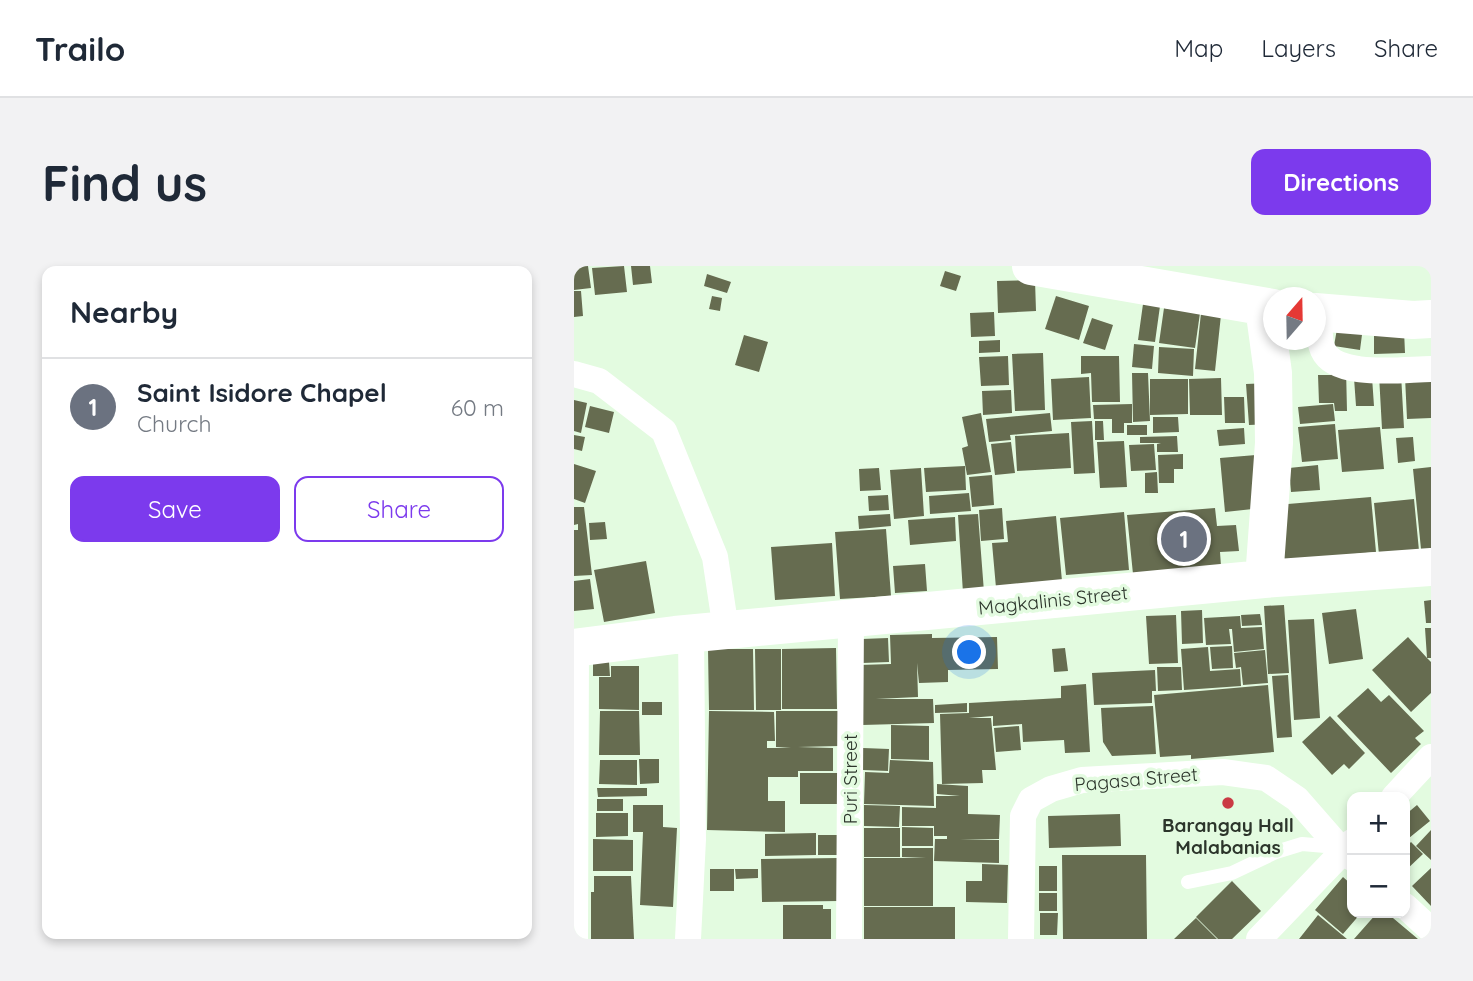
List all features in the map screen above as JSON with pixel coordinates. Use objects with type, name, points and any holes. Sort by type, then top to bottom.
[{"type":"main road","points":[[1031,266],[1263,306]]},
{"type":"main road","points":[[1326,313],[1431,319]]},
{"type":"main road","points":[[1264,579],[1274,443],[1272,350]]},
{"type":"main road","name":"Magkalinis Street","points":[[575,648],[698,633],[1264,579],[1431,568]]},
{"type":"street","points":[[1324,350],[1331,361],[1346,367],[1370,370],[1431,369]]},
{"type":"street","points":[[574,374],[599,381],[664,431],[715,558],[698,633],[688,939]]},
{"type":"street","name":"Puri Street","points":[[849,939],[851,619]]},
{"type":"street","points":[[575,648],[575,939]]},
{"type":"street","points":[[1399,792],[1431,758]]},
{"type":"street","name":"Pagasa Street","points":[[1021,939],[1023,816],[1031,800],[1051,789],[1082,779],[1223,772],[1266,778],[1297,799],[1347,850]]},
{"type":"street","points":[[1259,939],[1347,850]]},
{"type":"street","points":[[1410,911],[1431,930]]},
{"type":"lane","points":[[1188,882],[1232,873],[1276,852],[1302,844],[1347,850]]},
{"type":"building","points":[[574,266],[588,266],[591,288],[574,290]]},
{"type":"building","points":[[624,266],[627,292],[595,295],[592,268]]},
{"type":"building","points":[[631,266],[650,266],[652,283],[633,285]]},
{"type":"building","points":[[945,271],[961,276],[956,291],[940,286]]},
{"type":"building","points":[[707,274],[731,282],[727,293],[704,286]]},
{"type":"building","points":[[1035,280],[1036,311],[998,313],[997,281]]},
{"type":"building","points":[[574,291],[581,291],[583,316],[574,317]]},
{"type":"building","points":[[712,296],[722,298],[720,311],[709,309]]},
{"type":"building","points":[[1056,296],[1089,306],[1079,340],[1045,329]]},
{"type":"building","points":[[1143,304],[1160,306],[1155,342],[1138,340]]},
{"type":"building","points":[[1164,308],[1200,313],[1195,348],[1159,343]]},
{"type":"building","points":[[994,312],[995,336],[971,337],[970,313]]},
{"type":"building","points":[[1201,313],[1221,315],[1215,371],[1195,369]]},
{"type":"building","points":[[1092,318],[1113,325],[1105,350],[1083,343]]},
{"type":"building","points":[[1338,323],[1363,327],[1360,350],[1334,346]]},
{"type":"building","points":[[1404,330],[1405,353],[1374,354],[1374,331]]},
{"type":"building","points":[[744,335],[768,342],[759,372],[735,365]]},
{"type":"building","points":[[1000,340],[1000,352],[979,353],[979,341]]},
{"type":"building","points":[[1134,344],[1154,346],[1152,369],[1132,367]]},
{"type":"building","points":[[1159,347],[1194,349],[1193,376],[1158,373]]},
{"type":"building","points":[[1043,353],[1045,410],[1015,411],[1012,354]]},
{"type":"building","points":[[1008,356],[1009,385],[981,386],[979,357]]},
{"type":"building","points":[[1081,356],[1119,356],[1120,402],[1092,402],[1091,373],[1081,374]]},
{"type":"building","points":[[1331,368],[1346,368],[1347,411],[1335,411],[1334,403],[1319,403],[1318,375],[1331,375]]},
{"type":"building","points":[[1132,373],[1148,373],[1150,421],[1133,422]]},
{"type":"building","points":[[1401,374],[1404,428],[1382,429],[1379,375]]},
{"type":"building","points":[[1431,376],[1431,418],[1407,419],[1405,377]]},
{"type":"building","points":[[1089,377],[1091,418],[1053,420],[1051,379]]},
{"type":"building","points":[[1372,377],[1374,406],[1356,406],[1354,378]]},
{"type":"building","points":[[1221,378],[1222,415],[1190,415],[1189,379]]},
{"type":"building","points":[[1150,379],[1188,379],[1188,414],[1150,415]]},
{"type":"building","points":[[1270,383],[1273,424],[1249,425],[1246,384]]},
{"type":"building","points":[[1011,390],[1012,413],[983,415],[982,391]]},
{"type":"building","points":[[1224,397],[1244,397],[1245,423],[1225,423]]},
{"type":"building","points":[[574,400],[587,403],[581,433],[574,431]]},
{"type":"building","points":[[1132,404],[1132,423],[1124,423],[1124,433],[1112,433],[1112,419],[1094,419],[1093,405]]},
{"type":"building","points":[[1333,404],[1335,421],[1300,424],[1298,407]]},
{"type":"building","points":[[590,406],[614,412],[609,433],[585,427]]},
{"type":"building","points":[[981,413],[991,472],[967,475],[962,448],[968,446],[962,417]]},
{"type":"building","points":[[1050,413],[1052,431],[1010,435],[1011,440],[989,442],[986,419]]},
{"type":"building","points":[[1153,417],[1178,417],[1179,432],[1153,433]]},
{"type":"building","points":[[1092,421],[1095,473],[1074,474],[1071,422]]},
{"type":"building","points":[[1095,421],[1103,421],[1104,440],[1095,440]]},
{"type":"building","points":[[1335,424],[1338,459],[1302,462],[1298,427]]},
{"type":"building","points":[[1127,425],[1147,425],[1147,435],[1127,435]]},
{"type":"building","points":[[1380,427],[1384,469],[1342,472],[1338,430]]},
{"type":"building","points":[[1244,428],[1245,444],[1219,446],[1217,430]]},
{"type":"building","points":[[1069,433],[1071,468],[1017,471],[1015,436]]},
{"type":"building","points":[[574,435],[585,437],[582,451],[574,449]]},
{"type":"building","points":[[1177,436],[1178,452],[1157,452],[1157,444],[1161,443],[1140,443],[1140,437]]},
{"type":"building","points":[[1413,437],[1415,461],[1398,463],[1396,438]]},
{"type":"building","points":[[1124,441],[1127,487],[1100,488],[1097,442]]},
{"type":"building","points":[[1011,442],[1015,473],[995,475],[991,444]]},
{"type":"building","points":[[1154,444],[1156,470],[1131,471],[1129,445]]},
{"type":"building","points":[[1183,454],[1183,469],[1174,469],[1174,483],[1159,483],[1158,455]]},
{"type":"building","points":[[1256,455],[1262,508],[1225,512],[1220,458]]},
{"type":"building","points":[[574,464],[596,471],[585,503],[574,499]]},
{"type":"building","points":[[1318,465],[1320,490],[1291,492],[1289,468]]},
{"type":"building","points":[[965,466],[966,490],[926,492],[924,468]]},
{"type":"building","points":[[1431,467],[1431,558],[1422,559],[1413,469]]},
{"type":"building","points":[[879,468],[881,490],[860,491],[859,469]]},
{"type":"building","points":[[921,468],[924,516],[894,519],[890,470]]},
{"type":"building","points":[[1157,472],[1158,493],[1145,493],[1145,473]]},
{"type":"building","points":[[992,475],[994,505],[972,507],[969,477]]},
{"type":"building","points":[[969,493],[971,511],[930,514],[929,496]]},
{"type":"building","points":[[888,495],[889,510],[869,511],[868,496]]},
{"type":"building","points":[[1371,497],[1376,552],[1282,561],[1276,505]]},
{"type":"building","points":[[1414,499],[1420,561],[1380,565],[1374,503]]},
{"type":"building","points":[[574,507],[584,507],[592,575],[574,576],[574,530],[578,530],[578,524],[574,525]]},
{"type":"building","points":[[1002,508],[1004,539],[981,541],[979,510]]},
{"type":"building","points":[[1215,508],[1217,526],[1236,525],[1239,551],[1220,552],[1221,566],[1133,574],[1127,515]]},
{"type":"building","points":[[1124,512],[1129,570],[1066,575],[1060,518]]},
{"type":"building","points":[[890,514],[891,526],[859,529],[858,516]]},
{"type":"building","points":[[978,514],[984,592],[963,593],[958,515]]},
{"type":"building","points":[[1056,516],[1063,592],[997,599],[992,543],[1008,542],[1006,521]]},
{"type":"building","points":[[955,517],[956,541],[910,545],[908,520]]},
{"type":"building","points":[[605,522],[607,539],[590,540],[589,523]]},
{"type":"building","points":[[886,529],[891,596],[840,599],[835,532]]},
{"type":"building","points":[[832,543],[835,596],[775,600],[771,547]]},
{"type":"building","points":[[646,561],[655,613],[604,622],[594,570]]},
{"type":"building","points":[[925,564],[927,591],[895,593],[893,566]]},
{"type":"building","points":[[590,579],[594,609],[574,611],[574,581]]},
{"type":"building","points":[[1431,600],[1431,623],[1426,623],[1424,601]]},
{"type":"building","points":[[1284,605],[1289,673],[1268,674],[1264,606]]},
{"type":"building","points":[[1356,609],[1363,659],[1329,664],[1322,613]]},
{"type":"building","points":[[1202,610],[1203,643],[1182,644],[1181,611]]},
{"type":"building","points":[[1260,614],[1262,625],[1242,626],[1241,615]]},
{"type":"building","points":[[1176,615],[1178,663],[1149,664],[1146,616]]},
{"type":"building","points":[[1240,616],[1241,628],[1262,627],[1264,649],[1234,652],[1232,629],[1229,629],[1231,644],[1206,645],[1204,618]]},
{"type":"building","points":[[1314,619],[1320,718],[1294,720],[1288,620]]},
{"type":"building","points":[[1425,628],[1431,628],[1431,658],[1427,658]]},
{"type":"building","points":[[932,634],[932,638],[997,637],[998,669],[948,670],[948,682],[919,683],[917,663],[918,697],[876,699],[933,699],[934,723],[862,725],[859,665],[891,664],[890,635]]},
{"type":"building","points":[[1408,637],[1431,662],[1431,693],[1411,712],[1372,670]]},
{"type":"building","points":[[888,638],[889,662],[862,663],[862,639]]},
{"type":"building","points":[[1232,646],[1233,668],[1212,669],[1210,647]]},
{"type":"building","points":[[1208,647],[1210,671],[1240,669],[1241,686],[1184,690],[1181,649]]},
{"type":"building","points":[[836,648],[837,709],[782,709],[782,649]]},
{"type":"building","points":[[1065,648],[1068,671],[1054,672],[1052,649]]},
{"type":"building","points":[[708,649],[753,649],[754,710],[709,710]]},
{"type":"building","points":[[755,649],[781,649],[781,710],[756,710]]},
{"type":"building","points":[[1265,650],[1268,683],[1243,685],[1241,667],[1236,668],[1234,653]]},
{"type":"building","points":[[593,662],[609,662],[610,676],[593,676]]},
{"type":"building","points":[[611,666],[639,666],[639,710],[599,709],[599,677],[611,677]]},
{"type":"building","points":[[1157,667],[1181,667],[1182,690],[1158,691]]},
{"type":"building","points":[[1155,670],[1156,691],[1152,691],[1152,703],[1094,705],[1092,673]]},
{"type":"building","points":[[1288,675],[1292,737],[1277,738],[1272,676]]},
{"type":"building","points":[[1086,684],[1090,752],[1065,753],[1064,740],[1023,742],[1022,724],[993,726],[993,716],[969,718],[991,718],[996,770],[982,770],[983,783],[942,784],[940,714],[969,713],[969,703],[1061,698],[1061,686]]},
{"type":"building","points":[[1268,685],[1274,752],[1191,759],[1191,755],[1160,757],[1154,695]]},
{"type":"building","points":[[1368,688],[1381,702],[1389,695],[1424,731],[1415,738],[1421,744],[1391,773],[1337,716]]},
{"type":"building","points":[[642,702],[662,702],[662,715],[642,715]]},
{"type":"building","points":[[967,703],[967,712],[935,713],[935,705]]},
{"type":"building","points":[[1153,706],[1156,754],[1112,756],[1103,742],[1101,708]]},
{"type":"building","points":[[600,711],[639,711],[640,755],[599,755]]},
{"type":"building","points":[[709,711],[774,712],[775,741],[767,741],[767,748],[791,748],[776,747],[776,711],[839,711],[839,746],[798,747],[833,748],[833,771],[798,771],[798,777],[768,777],[768,801],[785,801],[785,832],[707,830]]},
{"type":"building","points":[[1330,716],[1365,753],[1349,769],[1344,764],[1332,775],[1302,742]]},
{"type":"building","points":[[891,725],[929,726],[929,760],[891,759]]},
{"type":"building","points":[[1019,726],[1021,750],[996,752],[994,728]]},
{"type":"building","points":[[863,748],[889,749],[888,771],[863,770]]},
{"type":"building","points":[[639,759],[659,759],[659,783],[640,784]]},
{"type":"building","points":[[600,760],[637,760],[637,785],[599,784]]},
{"type":"building","points":[[890,760],[933,762],[934,806],[864,804],[865,772],[889,773]]},
{"type":"building","points":[[800,773],[839,773],[838,804],[800,804]]},
{"type":"building","points":[[937,784],[968,786],[968,814],[1000,815],[999,839],[960,839],[999,840],[999,863],[934,861],[935,839],[947,839],[947,836],[934,836],[934,826],[902,826],[902,807],[936,808],[936,796],[960,796],[937,794]]},
{"type":"building","points":[[597,788],[647,788],[647,796],[598,797]]},
{"type":"building","points":[[597,799],[623,799],[623,811],[597,811]]},
{"type":"building","points":[[633,805],[663,805],[663,827],[677,828],[673,907],[640,905],[643,832],[633,832]]},
{"type":"building","points":[[864,805],[900,806],[899,827],[864,826]]},
{"type":"building","points":[[1417,805],[1430,821],[1410,837],[1410,811]]},
{"type":"building","points":[[596,813],[628,813],[628,836],[596,837]]},
{"type":"building","points":[[1120,814],[1121,846],[1049,848],[1048,816]]},
{"type":"building","points":[[902,827],[933,828],[933,846],[902,846]]},
{"type":"building","points":[[864,828],[900,828],[900,857],[864,857]]},
{"type":"building","points":[[1431,830],[1431,860],[1416,846]]},
{"type":"building","points":[[816,833],[816,855],[765,856],[765,834]]},
{"type":"building","points":[[818,835],[838,835],[838,855],[818,855]]},
{"type":"building","points":[[593,839],[633,840],[633,871],[593,871]]},
{"type":"building","points":[[1410,843],[1423,854],[1410,866],[1410,855]]},
{"type":"building","points":[[902,848],[933,848],[933,906],[864,906],[864,858],[926,858],[902,857]]},
{"type":"building","points":[[1062,855],[1146,855],[1147,939],[1063,939]]},
{"type":"building","points":[[839,858],[839,901],[762,902],[761,859]]},
{"type":"building","points":[[982,864],[1008,865],[1007,903],[966,902],[966,881],[982,881]]},
{"type":"building","points":[[1039,866],[1057,866],[1057,891],[1039,891]]},
{"type":"building","points":[[1431,868],[1431,906],[1412,886]]},
{"type":"building","points":[[710,869],[734,869],[734,891],[710,891]]},
{"type":"building","points":[[735,869],[758,869],[758,878],[736,879]]},
{"type":"building","points":[[594,876],[631,876],[634,939],[591,939],[591,892],[594,892]]},
{"type":"building","points":[[1343,877],[1347,881],[1347,918],[1357,918],[1343,934],[1315,910]]},
{"type":"building","points":[[1232,881],[1261,911],[1232,939],[1218,939],[1196,917]]},
{"type":"building","points":[[1039,893],[1057,893],[1057,911],[1039,911]]},
{"type":"building","points":[[783,905],[823,905],[823,909],[831,909],[831,939],[783,939]]},
{"type":"building","points":[[864,907],[955,907],[955,939],[864,939]]},
{"type":"building","points":[[1040,913],[1058,913],[1057,935],[1040,935]]},
{"type":"building","points":[[1318,915],[1347,939],[1299,939]]},
{"type":"building","points":[[1196,918],[1217,939],[1174,939]]},
{"type":"building","points":[[1373,918],[1393,918],[1418,939],[1354,939]]},
{"type":"place","name":"Saint Isidore Chapel","points":[[1184,539]]},
{"type":"place","name":"Barangay Hall Malabanias","points":[[1228,803]]}]
